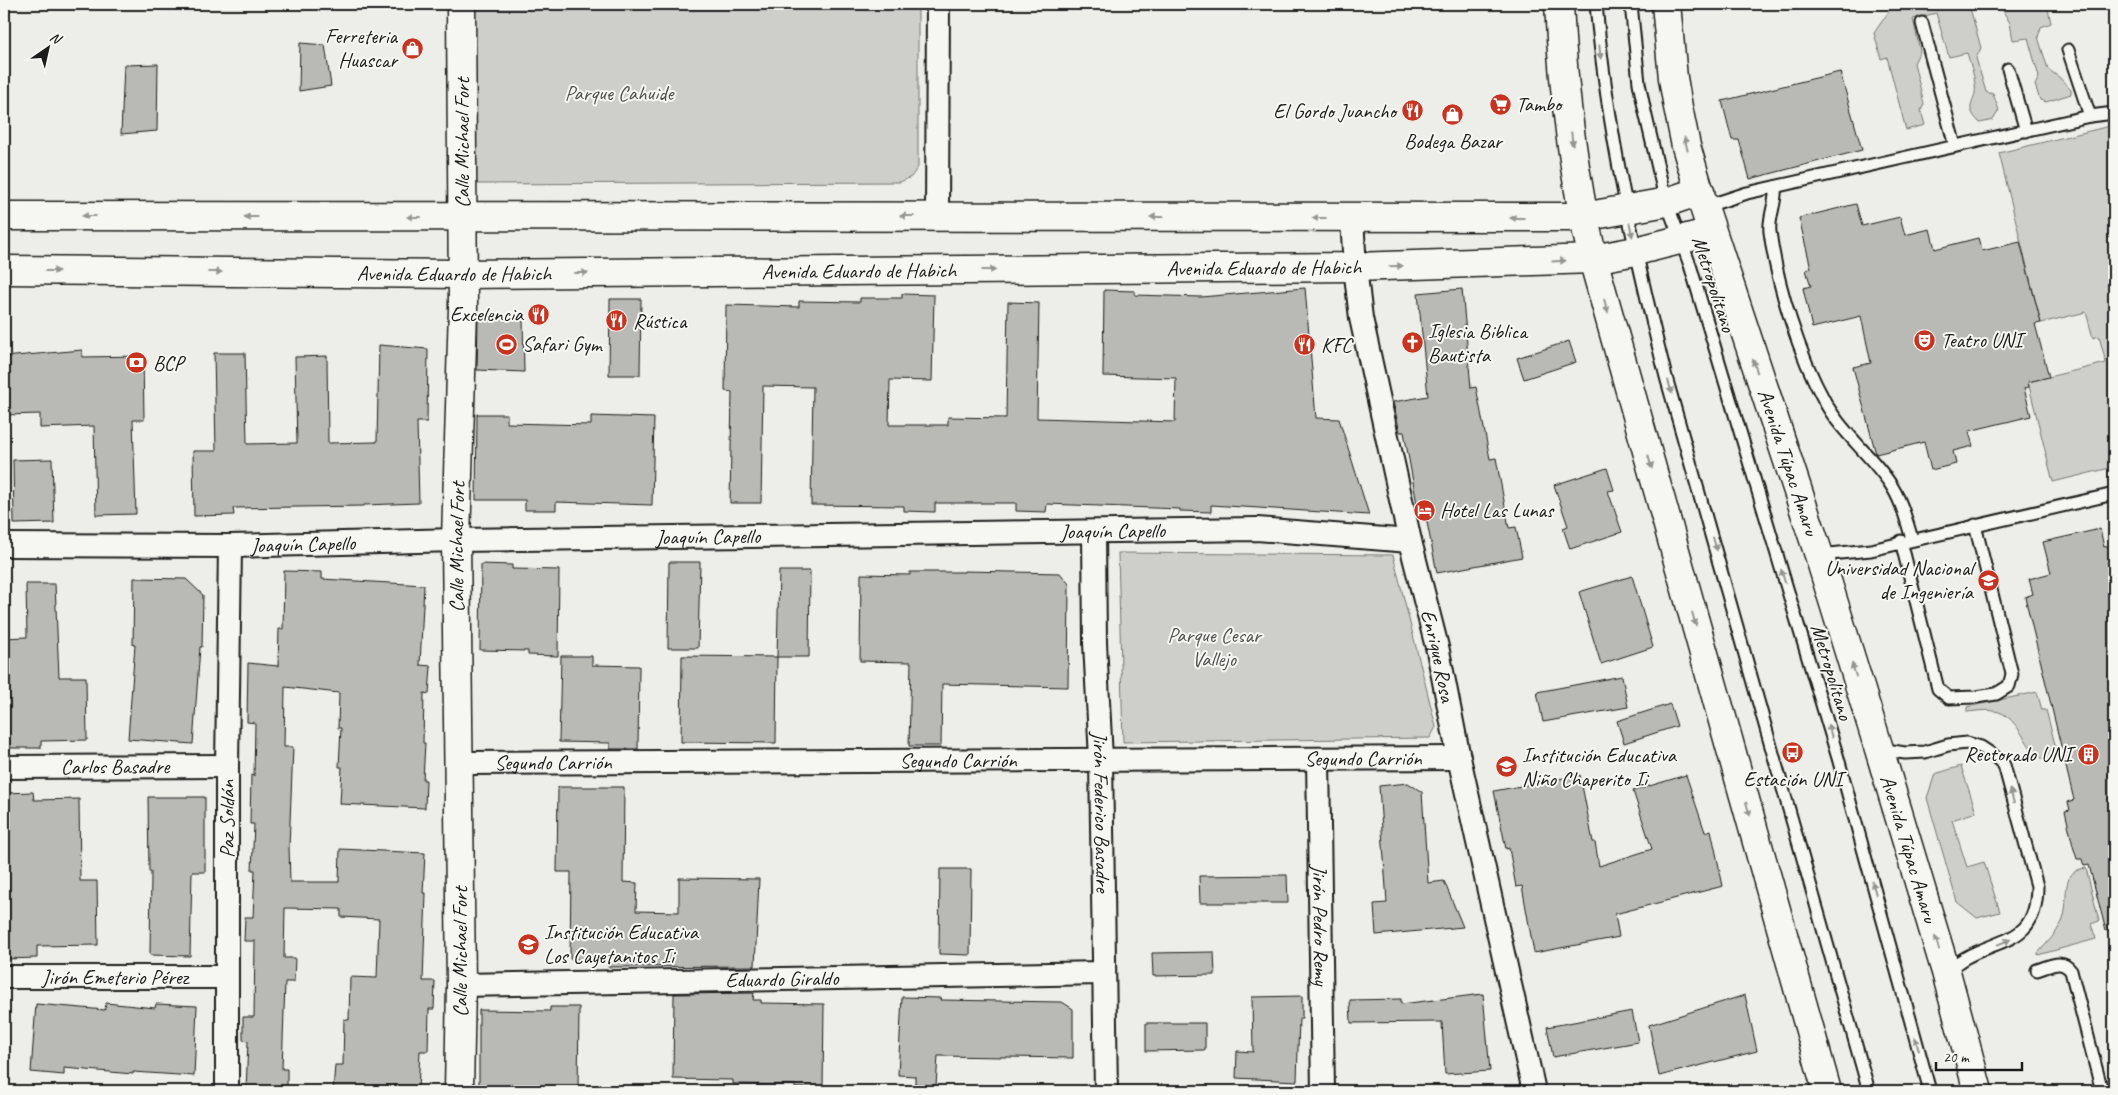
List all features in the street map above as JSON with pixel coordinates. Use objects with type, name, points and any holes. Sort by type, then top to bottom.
[{"type":"main road","name":"Calle Michael Fort","points":[[459,1091],[461,985],[456,540],[463,274],[461,4]]},
{"type":"main road","points":[[1559,4],[1562,62],[1583,217],[1593,259],[1827,1091]]},
{"type":"main road","name":"Avenida Túpac Amaru","points":[[1666,4],[1676,97],[1686,146],[1705,210],[1819,555],[1879,748],[1946,972],[1978,1091]]},
{"type":"main road","points":[[4,216],[937,216],[1352,219],[1583,217],[1667,202],[1705,210]]},
{"type":"main road","name":"Avenida Eduardo de Habich","points":[[4,270],[463,274],[1355,267],[1593,259],[1636,251],[1681,239],[1705,210]]},
{"type":"street","points":[[937,216],[938,4]]},
{"type":"street","name":"Enrique Rosa","points":[[1352,219],[1355,267],[1362,318],[1410,541],[1438,651],[1459,758],[1534,1091]]},
{"type":"street","name":"Joaquín Capello","points":[[4,545],[230,546],[456,540],[1257,529],[1410,541]]},
{"type":"street","name":"Jirón Federico Basadre","points":[[1094,532],[1106,1091]]},
{"type":"street","name":"Paz Soldán","points":[[227,1091],[227,766],[230,546]]},
{"type":"street","name":"Segundo Carrión","points":[[458,763],[1459,758]]},
{"type":"street","name":"Jirón Pedro Remy","points":[[1318,759],[1323,1091]]},
{"type":"street","name":"Carlos Basadre","points":[[4,767],[227,766]]},
{"type":"street","name":"Eduardo Giraldo","points":[[461,985],[1102,973]]},
{"type":"street","name":"Jirón Emeterio Pérez","points":[[4,978],[227,978]]},
{"type":"lane","points":[[1596,4],[1601,66],[1627,209],[1666,377],[1869,1091]]},
{"type":"lane","name":"Metropolitano","points":[[1631,4],[1641,92],[1667,202],[1690,265],[1838,758],[1930,1091]]},
{"type":"lane","points":[[1922,23],[1955,146]]},
{"type":"lane","points":[[2068,50],[2090,116]]},
{"type":"lane","points":[[2008,69],[2026,131]]},
{"type":"lane","points":[[1705,210],[1775,187],[2090,116],[2114,113]]},
{"type":"lane","points":[[1775,187],[1776,197],[1770,230],[1784,297],[1803,353],[1825,402],[1843,430],[1890,484],[1904,511],[1906,540],[1938,688],[1949,698],[1976,698],[1996,694],[2009,686],[2012,674],[1975,525]]},
{"type":"lane","points":[[1819,555],[1871,550],[1906,540],[2114,494]]},
{"type":"lane","points":[[1879,748],[1905,753],[1925,752],[1948,745],[1968,743],[1981,747],[2004,765],[2037,886],[2037,903],[2023,929],[2013,939],[1965,958],[1946,972]]},
{"type":"lane","points":[[2037,970],[2060,963],[2067,966],[2071,971],[2102,1091]]},
{"type":"green space","name":"Parque Cahuide","points":[[469,4],[918,4],[918,167],[911,177],[900,182],[478,184],[471,173]]},
{"type":"green space","points":[[1894,4],[1984,4],[1970,8],[1981,48],[1976,58],[1986,92],[1993,94],[1999,110],[1993,120],[1980,123],[1974,117],[1971,107],[1975,84],[1967,53],[1949,57],[1936,13],[1913,19],[1920,51],[1914,63],[1924,104],[1921,111],[1925,125],[1906,130],[1887,57],[1881,59],[1874,33]]},
{"type":"green space","points":[[1999,4],[2047,4],[2051,23],[2041,27],[2038,37],[2048,69],[2060,78],[2071,90],[2071,94],[2046,102],[2040,100],[2035,85],[2039,77],[2028,38],[2013,40],[2010,23]]},
{"type":"green space","points":[[2114,125],[2114,467],[2053,482],[2028,382],[2106,363],[2099,336],[2093,338],[2086,312],[2041,323],[1999,153]]},
{"type":"green space","name":"Parque Cesar Vallejo","points":[[1118,553],[1393,555],[1436,727],[1430,738],[1123,742]]},
{"type":"green space","points":[[2037,692],[2042,710],[2046,710],[2059,760],[2049,761],[2040,757],[2033,751],[2015,724],[1999,712],[1987,710],[1967,712],[1967,707]]},
{"type":"green space","points":[[1961,766],[1976,812],[1952,820],[1967,867],[1984,862],[2000,912],[1977,918],[1957,902],[1927,798],[1935,774]]},
{"type":"green space","points":[[2086,868],[2099,921],[2091,924],[2096,939],[2038,955],[2062,922],[2066,889],[2071,875],[2077,870]]},
{"type":"building","points":[[300,43],[325,45],[331,86],[299,91]]},
{"type":"building","points":[[158,64],[157,131],[121,134],[124,65]]},
{"type":"building","points":[[1840,72],[1862,150],[1750,179],[1739,140],[1732,140],[1722,101]]},
{"type":"building","name":"Teatro UNI","points":[[1856,204],[1862,226],[1900,217],[1905,235],[1930,229],[1935,249],[1978,238],[1982,251],[2020,242],[2041,323],[2035,324],[2049,377],[2028,382],[2029,387],[2024,388],[2031,416],[1969,431],[1973,446],[1953,451],[1956,464],[1931,470],[1924,442],[1876,454],[1853,367],[1871,363],[1861,316],[1812,328],[1803,288],[1811,286],[1806,270],[1811,268],[1799,218]]},
{"type":"building","points":[[1305,288],[1316,418],[1339,419],[1369,515],[1211,505],[1211,512],[1047,504],[1046,512],[1016,511],[1016,503],[935,503],[935,512],[904,511],[904,506],[811,505],[813,387],[763,386],[761,503],[730,503],[732,392],[725,391],[726,305],[799,307],[799,301],[860,302],[860,298],[902,298],[902,294],[934,295],[932,381],[890,380],[889,425],[948,425],[948,417],[1006,418],[1008,302],[1039,303],[1037,418],[1175,422],[1176,378],[1103,376],[1104,290],[1135,291],[1135,295],[1201,297]]},
{"type":"building","points":[[1462,289],[1471,388],[1476,387],[1490,459],[1496,458],[1509,528],[1516,527],[1522,557],[1437,573],[1423,502],[1417,504],[1404,432],[1400,432],[1393,402],[1428,396],[1418,293]]},
{"type":"building","points":[[610,299],[641,299],[640,375],[609,375]]},
{"type":"building","points":[[478,317],[523,319],[524,372],[477,370]]},
{"type":"building","points":[[1569,341],[1576,362],[1524,379],[1517,358]]},
{"type":"building","points":[[379,345],[428,349],[427,422],[417,422],[419,503],[364,506],[233,508],[234,515],[194,516],[193,451],[216,451],[214,353],[245,353],[247,444],[297,443],[295,357],[327,356],[328,443],[377,442]]},
{"type":"building","points":[[82,350],[83,357],[143,356],[144,420],[133,420],[136,514],[96,515],[94,426],[40,428],[40,414],[4,415],[4,357]]},
{"type":"building","points":[[477,414],[507,414],[507,423],[591,425],[591,416],[654,418],[652,505],[556,502],[556,510],[525,510],[525,500],[476,500]]},
{"type":"building","points":[[52,459],[54,523],[14,524],[13,460]]},
{"type":"building","points":[[1607,468],[1614,490],[1608,491],[1622,532],[1570,549],[1563,528],[1568,526],[1554,485]]},
{"type":"building","name":"Rectorado UNI","points":[[2100,529],[2104,547],[2114,544],[2114,930],[2106,931],[2089,865],[2084,866],[2082,859],[2077,859],[2073,846],[2065,811],[2070,810],[2068,802],[2074,800],[2025,597],[2033,594],[2029,579],[2051,573],[2043,542]]},
{"type":"building","points":[[669,562],[700,562],[698,648],[668,648]]},
{"type":"building","points":[[481,564],[512,565],[512,569],[559,570],[558,656],[528,655],[528,651],[480,650]]},
{"type":"building","points":[[284,571],[322,572],[322,579],[424,585],[420,665],[431,666],[429,694],[424,693],[423,743],[425,743],[423,780],[426,780],[425,808],[340,804],[342,767],[339,767],[341,728],[338,728],[339,693],[285,687],[284,747],[293,747],[289,847],[290,882],[339,882],[340,849],[425,853],[423,893],[426,893],[423,981],[435,981],[434,1009],[429,1009],[428,1051],[420,1051],[418,1091],[333,1091],[335,1065],[343,1065],[344,1019],[349,1020],[350,977],[377,978],[379,919],[341,917],[341,909],[285,908],[284,958],[295,958],[294,982],[285,982],[282,1069],[287,1069],[287,1091],[246,1091],[248,1041],[243,1040],[243,1017],[254,1017],[255,941],[244,941],[245,917],[253,917],[255,870],[252,870],[254,824],[250,824],[251,775],[254,776],[255,723],[247,722],[248,663],[278,666],[279,629],[283,629]]},
{"type":"building","points":[[779,571],[810,571],[809,657],[777,657]]},
{"type":"building","points":[[910,572],[1060,573],[1069,584],[1068,687],[942,684],[941,746],[909,746],[911,662],[860,661],[861,574],[910,575]]},
{"type":"building","points":[[1632,576],[1653,647],[1601,664],[1579,592]]},
{"type":"building","points":[[134,578],[186,579],[203,595],[202,647],[200,647],[193,744],[128,739],[135,645],[133,645]]},
{"type":"building","points":[[26,584],[55,584],[59,677],[86,677],[87,740],[41,741],[41,748],[9,748],[9,741],[4,741],[4,638],[27,637]]},
{"type":"building","points":[[561,656],[592,656],[592,665],[639,666],[638,749],[610,749],[610,743],[559,742]]},
{"type":"building","points":[[682,656],[777,657],[776,743],[681,742]]},
{"type":"building","points":[[1622,676],[1628,707],[1543,722],[1537,692]]},
{"type":"building","points":[[1670,704],[1677,726],[1624,743],[1617,721]]},
{"type":"building","points":[[1580,775],[1599,866],[1652,849],[1633,791],[1686,775],[1705,832],[1711,830],[1723,886],[1615,914],[1619,937],[1534,953],[1522,886],[1516,887],[1509,848],[1506,849],[1494,791]]},
{"type":"building","points":[[1408,783],[1422,792],[1428,883],[1444,881],[1463,927],[1376,935],[1374,904],[1387,903],[1379,786]]},
{"type":"building","points":[[558,787],[624,787],[623,882],[637,883],[636,911],[679,912],[679,878],[759,879],[755,966],[608,967],[608,959],[570,959],[571,872],[557,872]]},
{"type":"building","points":[[33,792],[34,800],[79,799],[80,881],[97,881],[98,945],[37,946],[37,958],[6,959],[4,793]]},
{"type":"building","points":[[148,797],[205,797],[205,872],[192,872],[190,956],[150,955],[151,872],[149,872]]},
{"type":"building","points":[[940,869],[971,869],[970,955],[939,954]]},
{"type":"building","points":[[1287,875],[1288,903],[1200,903],[1199,876]]},
{"type":"building","points":[[1214,952],[1215,975],[1153,976],[1152,953]]},
{"type":"building","points":[[754,993],[753,1000],[761,1000],[761,1003],[824,1004],[823,1088],[795,1088],[795,1085],[733,1084],[733,1080],[673,1079],[674,994]]},
{"type":"building","points":[[1483,994],[1490,1071],[1445,1074],[1442,1022],[1351,1023],[1350,1000],[1401,999],[1401,1004]]},
{"type":"building","points":[[1745,995],[1757,1051],[1659,1076],[1649,1025]]},
{"type":"building","points":[[1302,996],[1302,1018],[1299,1018],[1297,1081],[1236,1078],[1237,1051],[1253,1052],[1252,997]]},
{"type":"building","points":[[902,997],[941,998],[940,1000],[1062,1002],[1073,1009],[1073,1058],[938,1056],[936,1086],[915,1084],[915,1076],[898,1075]]},
{"type":"building","points":[[106,1003],[155,1008],[156,1004],[197,1006],[194,1076],[133,1072],[133,1074],[64,1068],[64,1075],[31,1072],[36,1004],[105,1010]]},
{"type":"building","points":[[550,1007],[579,1007],[578,1091],[479,1091],[479,1010],[550,1011]]},
{"type":"building","points":[[1632,1011],[1638,1042],[1553,1057],[1547,1027]]},
{"type":"building","points":[[1146,1023],[1205,1023],[1205,1050],[1146,1051]]},
{"type":"place","name":"Ferreteria Huascar","points":[[413,48]]},
{"type":"place","name":"Tambo","points":[[1500,104]]},
{"type":"place","name":"El Gordo Juancho","points":[[1412,111]]},
{"type":"place","name":"Bodega Bazar","points":[[1453,114]]},
{"type":"place","name":"Excelencia","points":[[539,314]]},
{"type":"place","name":"Rústica","points":[[617,321]]},
{"type":"place","name":"Teatro UNI","points":[[1925,340]]},
{"type":"place","name":"Iglesia Biblica Bautista","points":[[1412,343]]},
{"type":"place","name":"Safari Gym","points":[[506,344]]},
{"type":"place","name":"KFC","points":[[1305,345]]},
{"type":"place","name":"BCP","points":[[137,363]]},
{"type":"place","name":"Hotel Las Lunas","points":[[1424,510]]},
{"type":"place","name":"Universidad Nacional de Ingeniería","points":[[1989,580]]},
{"type":"place","name":"Estación UNI","points":[[1793,752]]},
{"type":"place","name":"Rectorado UNI","points":[[2088,754]]},
{"type":"place","name":"Institución Educativa Niño Chaperito Ii","points":[[1506,767]]},
{"type":"place","name":"Institución Educativa Los Cayetanitos Ii","points":[[528,944]]}]
